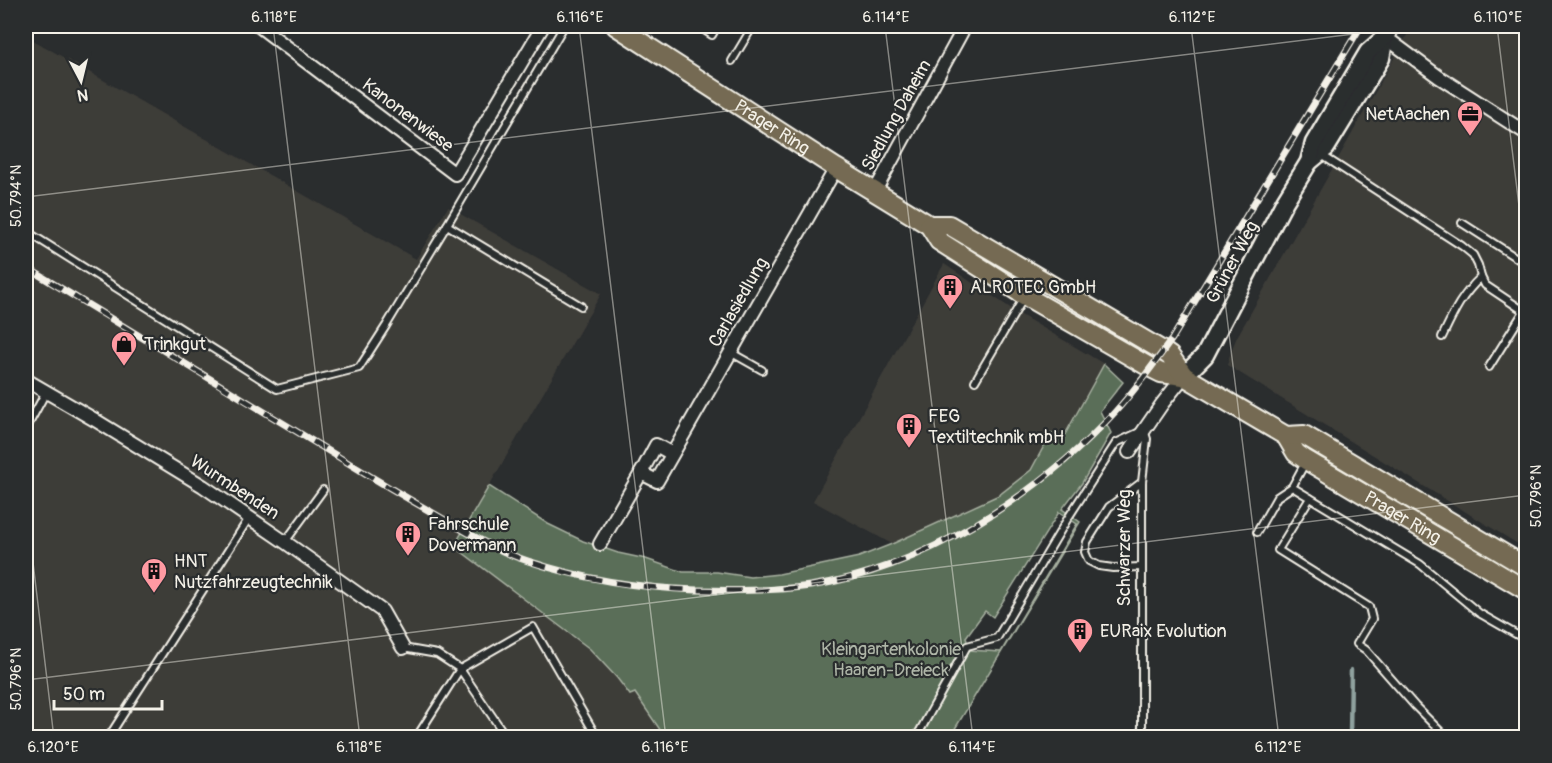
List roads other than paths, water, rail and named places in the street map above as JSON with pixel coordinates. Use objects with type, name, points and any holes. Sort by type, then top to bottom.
[{"type":"main road","name":"Prager Ring","points":[[616,26],[929,225],[939,241],[1025,295],[1151,368],[1161,373],[1184,376],[1286,436],[1296,453],[1306,460],[1527,590]]},
{"type":"main road","name":"Prager Ring","points":[[929,225],[949,225],[1163,351],[1170,356],[1184,376]]},
{"type":"main road","name":"Prager Ring","points":[[1286,436],[1304,435],[1527,567]]},
{"type":"street","name":"Kanonenwiese","points":[[259,26],[455,174],[543,26]]},
{"type":"street","name":"Siedlung Daheim","points":[[875,191],[965,26]]},
{"type":"street","name":"Grüner Weg","points":[[1184,376],[1205,355],[1286,201],[1314,158],[1314,143],[1368,52],[1388,31],[1439,77],[1524,126]]},
{"type":"street","name":"Carlasiedlung","points":[[640,473],[657,481],[836,168]]},
{"type":"street","points":[[1129,452],[1184,376]]},
{"type":"street","name":"Wurmbenden","points":[[26,380],[203,486],[285,542],[382,611],[403,648]]},
{"type":"street","points":[[600,544],[656,445],[672,454]]},
{"type":"lane","points":[[26,231],[277,389],[359,368],[447,225],[564,26]]},
{"type":"lane","points":[[698,26],[712,35],[717,26]]},
{"type":"lane","points":[[732,61],[753,26]]},
{"type":"lane","points":[[1314,158],[1462,246],[1473,255],[1485,285],[1524,311],[1489,367]]},
{"type":"lane","points":[[1462,223],[1527,264]]},
{"type":"lane","points":[[447,225],[581,306]]},
{"type":"lane","points":[[1442,337],[1458,303],[1481,277]]},
{"type":"lane","points":[[975,381],[1025,295]]},
{"type":"lane","points":[[730,352],[762,370]]},
{"type":"lane","points":[[26,429],[46,391]]},
{"type":"lane","points":[[916,738],[967,646],[997,638],[1068,518],[1116,443],[1144,430]]},
{"type":"lane","name":"Schwarzer Weg","points":[[1142,738],[1142,482],[1147,439],[1144,430]]},
{"type":"lane","points":[[1257,532],[1277,497],[1292,487],[1306,460]]},
{"type":"lane","points":[[1142,482],[1109,507],[1087,542],[1085,552],[1089,561],[1099,566],[1142,567]]},
{"type":"lane","points":[[1292,487],[1420,564],[1479,613],[1527,640]]},
{"type":"lane","points":[[285,542],[323,490]]},
{"type":"lane","points":[[1310,498],[1278,550],[1369,607],[1372,619],[1357,644],[1366,650],[1415,706],[1447,738]]},
{"type":"lane","points":[[108,738],[249,518]]},
{"type":"lane","points":[[416,738],[459,669],[533,627],[594,732]]},
{"type":"lane","points":[[403,648],[437,654],[459,669],[507,738]]},
{"type":"waterway","points":[[1350,738],[1351,670]]},
{"type":"railway","points":[[26,267],[388,487],[472,535],[516,557],[591,578],[654,587],[740,590],[810,586],[852,577],[895,563],[936,545],[976,524],[1015,499],[1085,443],[1138,385],[1172,339],[1361,26]]},
{"type":"place","name":"NetAachen","points":[[1470,137]]},
{"type":"place","name":"ALROTEC GmbH","points":[[950,310]]},
{"type":"place","name":"Trinkgut","points":[[124,367]]},
{"type":"place","name":"FEG Textiltechnik mbH","points":[[909,449]]},
{"type":"place","name":"Fahrschule Dovermann","points":[[408,557]]},
{"type":"place","name":"HNT Nutzfahrzeugtechnik","points":[[154,594]]},
{"type":"place","name":"EURaix Evolution","points":[[1080,654]]},
{"type":"park label","name":"Kleingartenkolonie Haaren-Dreieck","points":[[891,659]]}]
